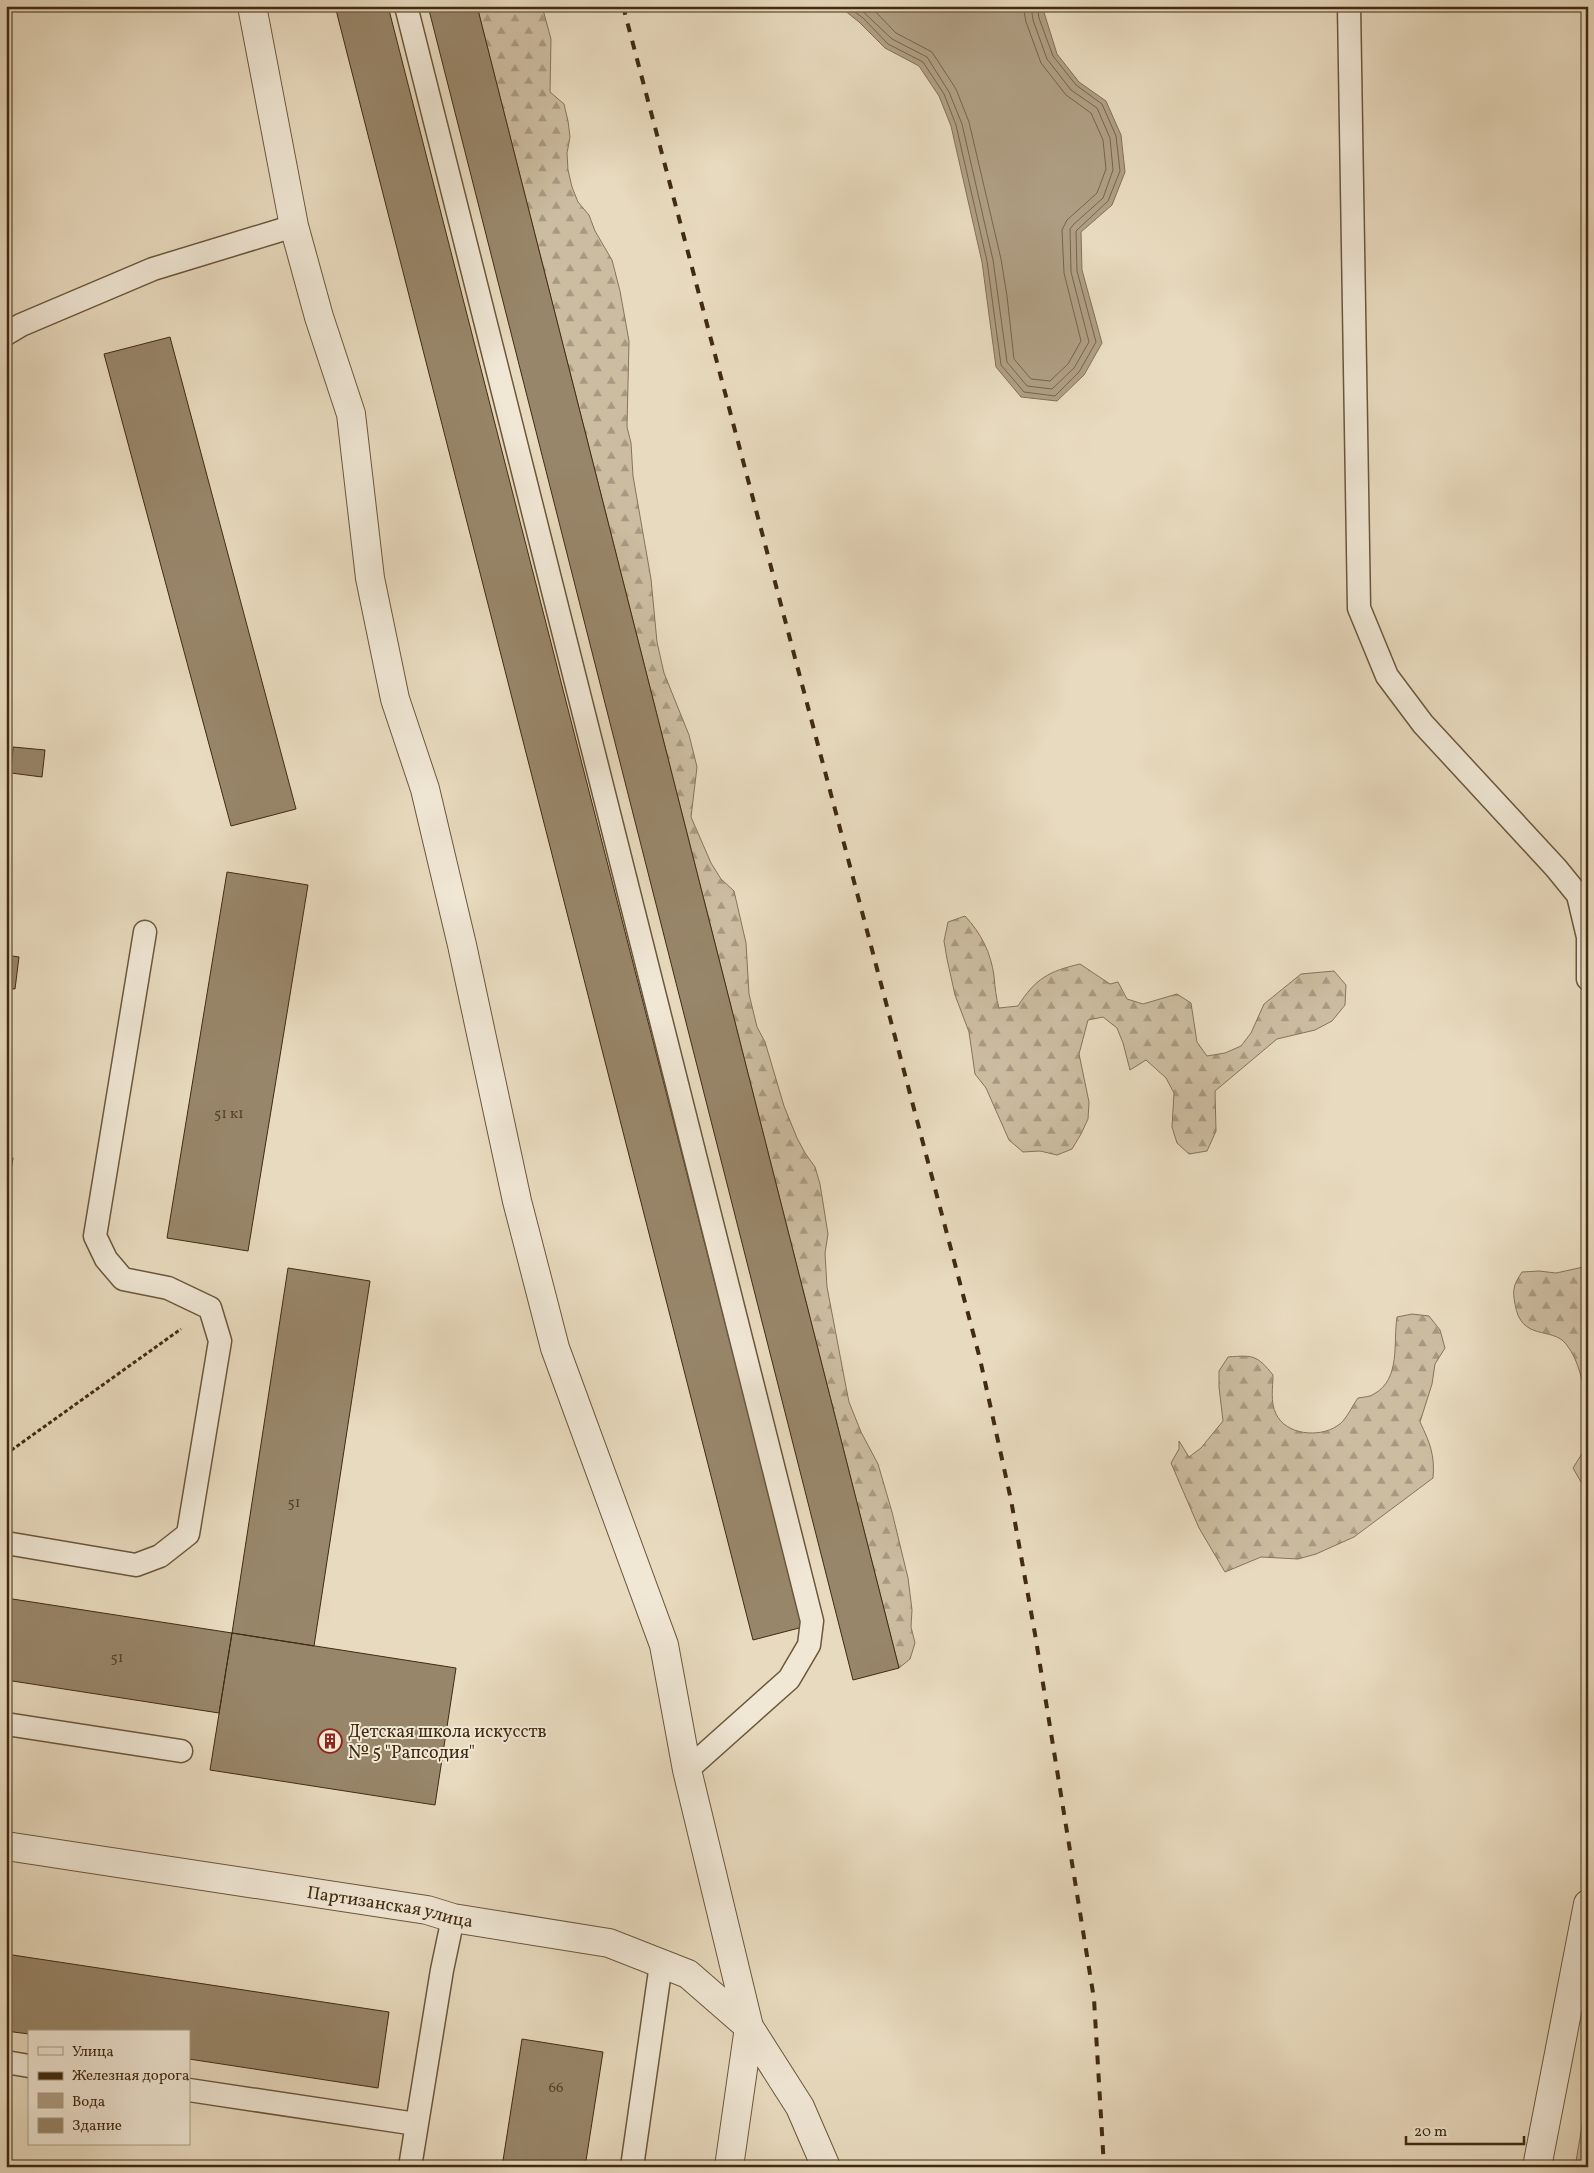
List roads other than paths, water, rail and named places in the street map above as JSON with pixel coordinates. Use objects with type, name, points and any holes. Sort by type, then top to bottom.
[{"type":"street","points":[[245,8],[294,226],[319,317],[351,414],[370,578],[393,689],[425,790],[462,944],[517,1201],[555,1348],[664,1645],[687,1770],[749,2027],[800,2107],[826,2167]]},
{"type":"street","name":"Партизанская улица","points":[[6,1846],[427,1910],[453,1918],[609,1943],[688,1974],[749,2027]]},
{"type":"street","points":[[1537,2167],[1588,1904]]},
{"type":"street","points":[[729,2167],[749,2027]]},
{"type":"lane","points":[[406,6],[812,1620],[808,1645],[790,1680],[687,1770]]},
{"type":"lane","points":[[1349,6],[1359,608],[1387,676],[1423,724],[1556,868],[1578,895],[1588,938],[1588,979]]},
{"type":"lane","points":[[6,334],[21,325],[153,269],[294,226]]},
{"type":"lane","points":[[6,1543],[136,1565],[160,1556],[188,1534],[220,1341],[210,1308],[168,1288],[123,1279],[106,1259],[95,1236],[145,932]]},
{"type":"lane","points":[[6,1724],[181,1751]]},
{"type":"lane","points":[[410,2167],[453,1918]]},
{"type":"lane","points":[[632,2167],[661,1964]]},
{"type":"lane","points":[[6,2062],[28,2066]]},
{"type":"lane","points":[[190,2090],[416,2124]]},
{"type":"water","points":[[839,6],[1042,6],[1057,54],[1079,82],[1106,101],[1121,135],[1125,172],[1112,205],[1081,232],[1082,270],[1102,343],[1084,375],[1057,401],[1021,397],[996,367],[982,262],[951,126],[939,96],[919,66],[885,48],[859,22]]},
{"type":"railway","points":[[623,6],[980,1359],[1011,1500],[1035,1634],[1094,1999],[1104,2167]]},
{"type":"place","name":"Детская школа искусств № 5 \"Рапсодия\"","points":[[330,1741]]}]
